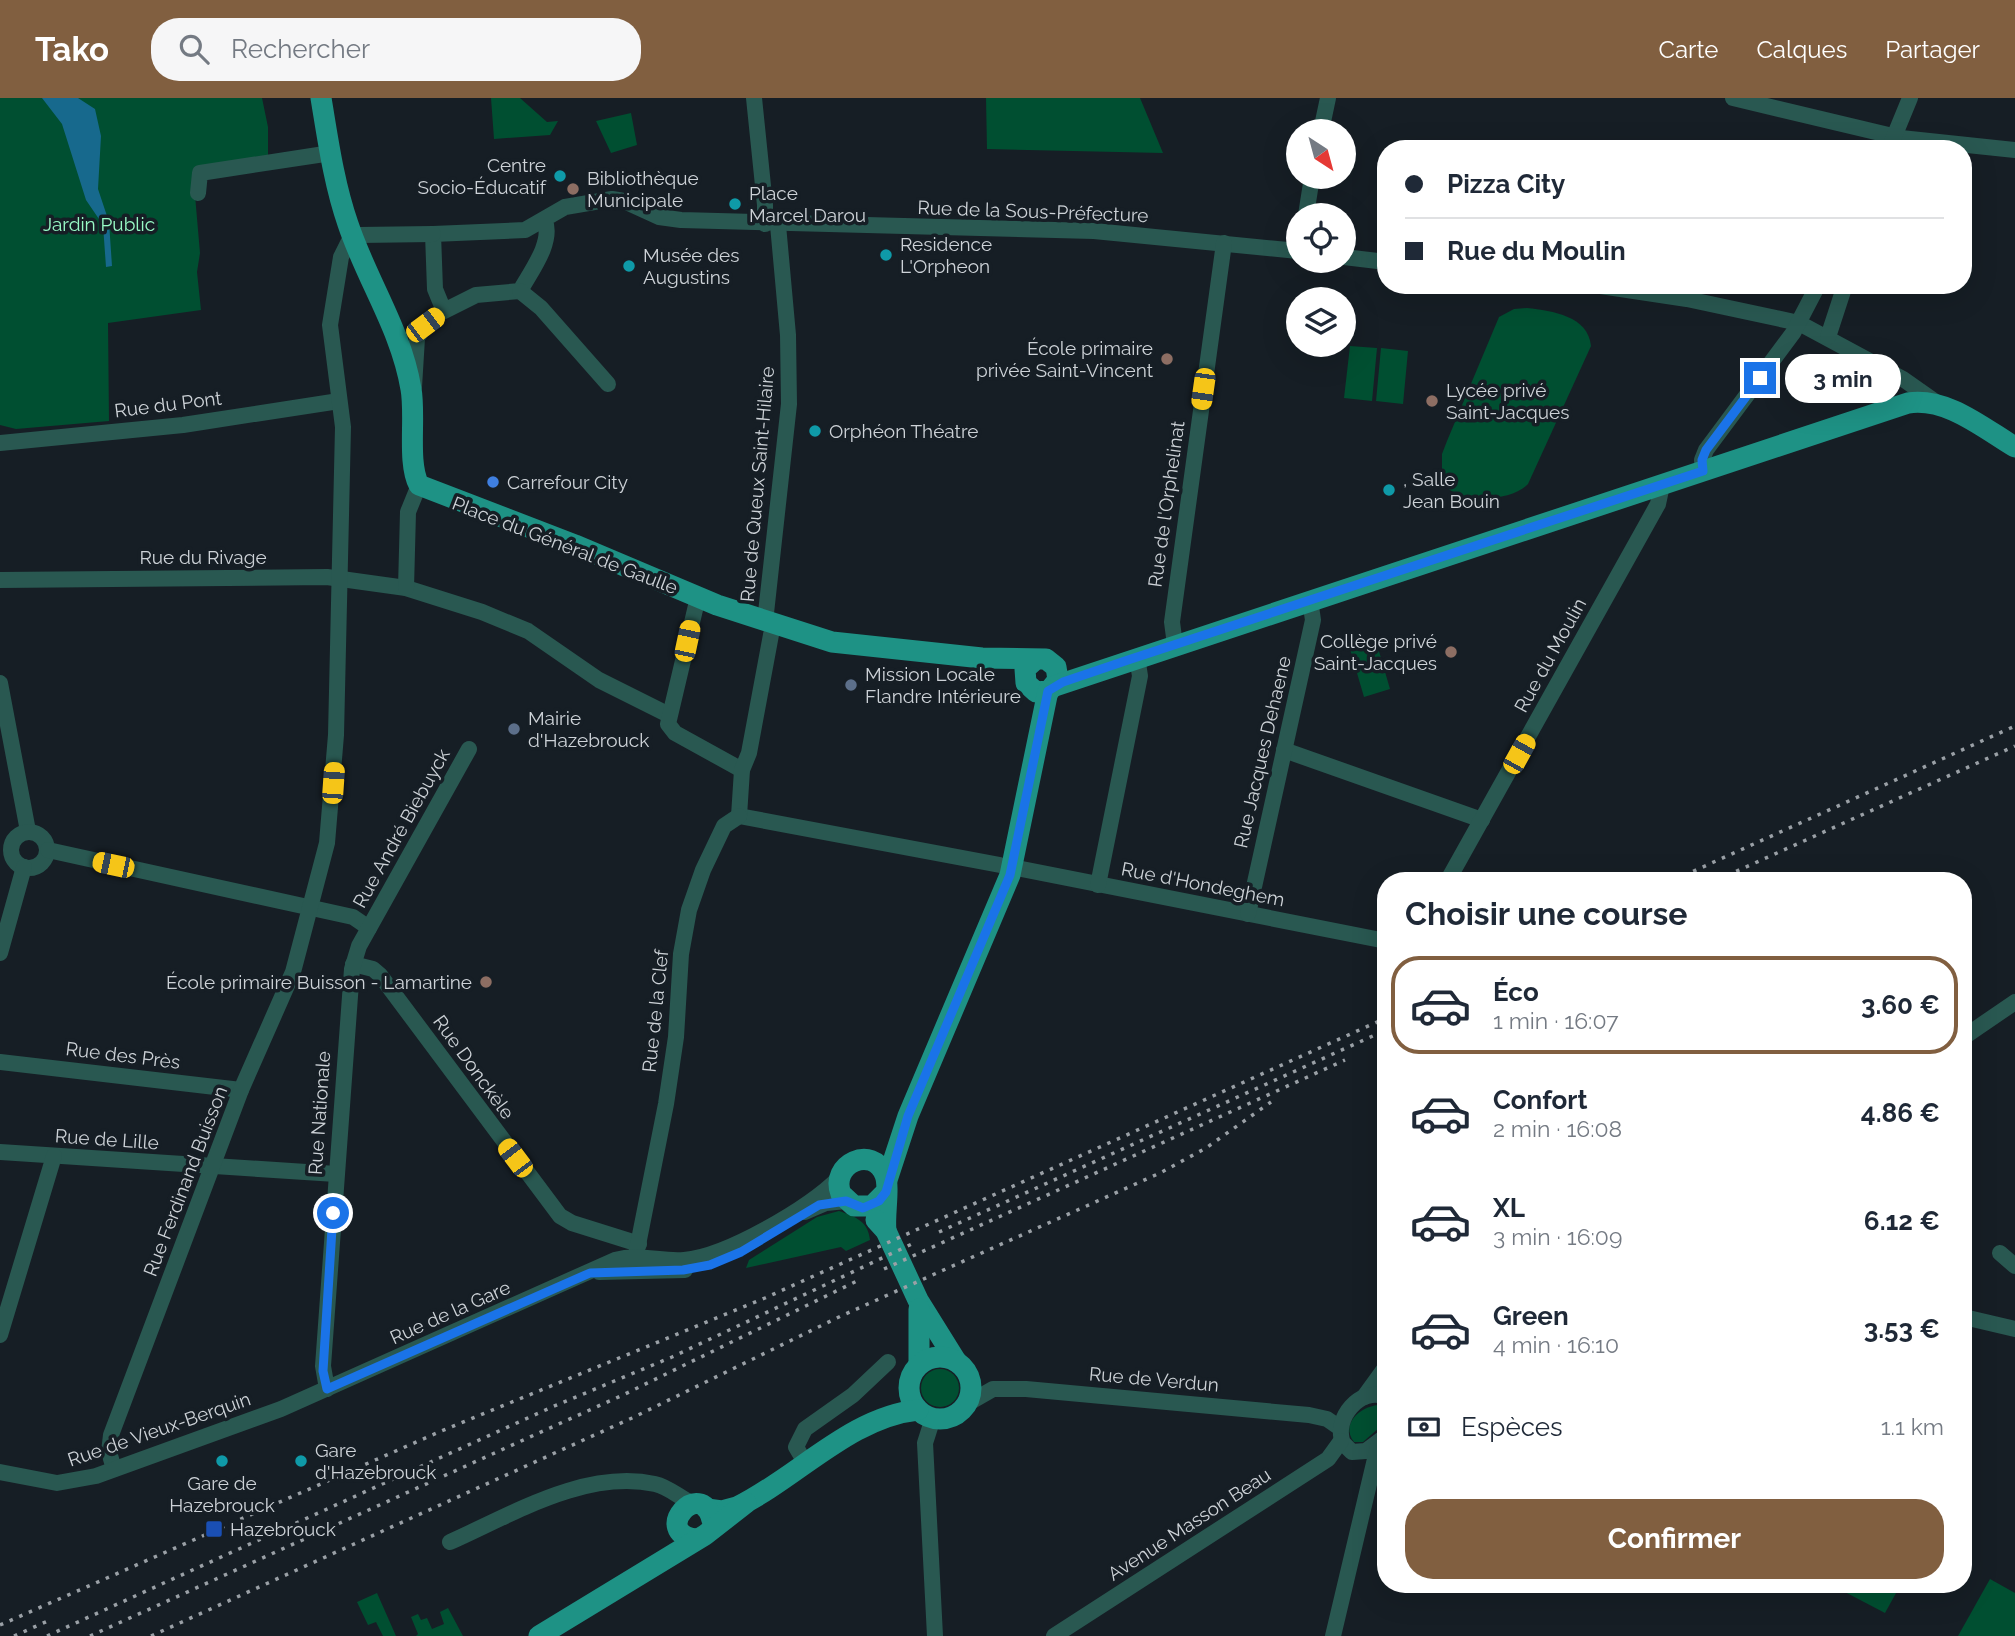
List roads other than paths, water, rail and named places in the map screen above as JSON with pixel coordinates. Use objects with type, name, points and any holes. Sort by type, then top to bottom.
[{"type":"main road","points":[[321,98],[331,153],[353,238],[396,336],[412,396],[414,472],[419,485]]},
{"type":"main road","points":[[698,597],[769,623],[840,643],[982,658],[1041,678],[1133,658],[1175,645],[1908,403],[1940,405],[2015,447]]},
{"type":"main road","name":"Place du Général de Gaulle","points":[[419,485],[575,545],[698,597]]},
{"type":"main road","points":[[854,1204],[877,1203],[886,1186],[908,1116],[951,1010],[968,951],[1006,866],[1041,678]]},
{"type":"main road","points":[[886,1231],[839,1189],[839,1178],[850,1163],[869,1160],[887,1144],[908,1116]]},
{"type":"main road","points":[[544,1635],[694,1522],[746,1503],[856,1433],[893,1415],[926,1414],[951,1417],[965,1405],[971,1391],[970,1379],[918,1300],[886,1231],[886,1186],[881,1167],[869,1160]]},
{"type":"main road","points":[[918,1300],[921,1323],[911,1399],[926,1414]]},
{"type":"main road","points":[[856,1433],[890,1405],[914,1373],[939,1356],[956,1361]]},
{"type":"main road","points":[[522,1636],[667,1550],[694,1522]]},
{"type":"street","name":"Rue de Queux Saint-Hilaire","points":[[742,769],[749,753],[769,623],[789,404],[787,317],[754,98]]},
{"type":"street","points":[[1324,119],[1328,98]]},
{"type":"street","points":[[1732,98],[1881,140]]},
{"type":"street","points":[[1893,140],[1910,98]]},
{"type":"street","points":[[1972,148],[2015,150]]},
{"type":"street","points":[[198,193],[200,173],[331,153]]},
{"type":"street","name":"Rue de la Sous-Préfecture","points":[[353,238],[364,234],[519,232],[571,205],[612,199],[666,219],[771,224],[1083,230],[1286,250]]},
{"type":"street","points":[[520,291],[545,242],[548,230],[545,220]]},
{"type":"street","points":[[433,234],[435,289],[444,311]]},
{"type":"street","name":"Rue Ferdinand Buisson","points":[[114,1469],[108,1452],[111,1435],[241,1090],[293,972],[325,853],[332,805],[343,427],[330,325],[341,257],[353,238]]},
{"type":"street","name":"Rue de l'Orphelinat","points":[[1175,645],[1172,622],[1223,243]]},
{"type":"street","points":[[1356,258],[1377,261]]},
{"type":"street","points":[[396,336],[425,325],[444,311],[476,295],[520,291],[541,308],[608,384]]},
{"type":"street","points":[[1654,294],[1798,323],[1923,391],[1940,405]]},
{"type":"street","points":[[1703,471],[1702,460],[1706,450],[1798,323],[1813,294]]},
{"type":"street","points":[[1828,337],[1842,294]]},
{"type":"street","points":[[412,396],[417,342],[425,325]]},
{"type":"street","points":[[1888,372],[1903,387],[1908,403]]},
{"type":"street","name":"Rue du Pont","points":[[0,443],[183,425],[339,401]]},
{"type":"street","points":[[419,485],[408,512],[406,588],[482,612],[528,631],[599,680],[668,715],[668,724],[673,731],[742,769],[739,816]]},
{"type":"street","name":"Rue du Moulin","points":[[1453,872],[1660,500],[1661,485]]},
{"type":"street","name":"Rue du Rivage","points":[[0,580],[340,578],[406,588]]},
{"type":"street","name":"Place du Général de Gaulle","points":[[668,715],[698,597]]},
{"type":"street","name":"Rue Jacques Dehaene","points":[[1248,914],[1313,620],[1310,600]]},
{"type":"street","points":[[1098,885],[1140,676],[1133,658]]},
{"type":"street","points":[[0,683],[28,831]]},
{"type":"street","name":"Rue André Biebuyck","points":[[369,928],[469,749]]},
{"type":"street","points":[[1284,750],[1482,820]]},
{"type":"street","name":"Rue d'Hondeghem","points":[[739,816],[1377,939]]},
{"type":"street","name":"Rue de la Clef","points":[[636,1257],[666,1104],[677,1025],[681,954],[689,910],[702,870],[724,826],[739,816]]},
{"type":"street","points":[[28,831],[41,836],[48,850],[40,865],[24,867],[12,857],[6,842],[28,831]]},
{"type":"street","points":[[48,850],[354,917],[369,928]]},
{"type":"street","points":[[0,953],[24,867]]},
{"type":"street","name":"Rue Nationale","points":[[327,1389],[323,1366],[353,964],[369,928]]},
{"type":"street","name":"Rue Donckèle","points":[[353,964],[370,968],[380,975],[552,1207],[567,1221],[636,1257]]},
{"type":"street","points":[[1972,1032],[2015,1002]]},
{"type":"street","name":"Rue des Près","points":[[0,1062],[241,1090]]},
{"type":"street","name":"Rue de Lille","points":[[0,1152],[336,1174]]},
{"type":"street","points":[[0,1335],[54,1156]]},
{"type":"street","points":[[636,1257],[683,1260],[725,1251],[781,1219],[839,1178]]},
{"type":"street","points":[[636,1257],[683,1270],[710,1265],[741,1252],[815,1207],[854,1204]]},
{"type":"street","points":[[2000,1253],[2015,1266]]},
{"type":"street","name":"Rue de la Gare","points":[[327,1389],[615,1260],[636,1257]]},
{"type":"street","points":[[1972,1319],[2015,1329]]},
{"type":"street","points":[[806,1464],[796,1447],[801,1434],[859,1390],[888,1362]]},
{"type":"street","name":"Avenue Masson Beau","points":[[1054,1636],[1328,1459],[1341,1434],[1348,1410],[1364,1398],[1377,1379]]},
{"type":"street","name":"Rue de Vieux-Berquin","points":[[0,1472],[57,1483],[87,1479],[262,1416],[327,1389]]},
{"type":"street","name":"Rue de Verdun","points":[[965,1405],[993,1389],[1026,1389],[1309,1415],[1327,1419],[1355,1452]]},
{"type":"street","points":[[1364,1398],[1377,1394]]},
{"type":"street","points":[[926,1414],[925,1447],[935,1636]]},
{"type":"street","points":[[1369,1487],[1364,1465],[1355,1452],[1366,1451],[1377,1443]]},
{"type":"street","points":[[1333,1636],[1377,1459]]},
{"type":"street","points":[[450,1542],[562,1494],[605,1484],[638,1483],[694,1522]]},
{"type":"water","points":[[42,98],[78,98],[95,109],[101,136],[98,189],[109,222],[112,266],[106,267],[103,225],[86,200],[62,124]]},
{"type":"railway","points":[[1692,872],[2015,726]]},
{"type":"railway","points":[[1735,872],[2015,746]]},
{"type":"railway","points":[[0,1625],[439,1432],[765,1298],[1377,1022]]},
{"type":"railway","points":[[939,1232],[1377,1034]]},
{"type":"railway","points":[[884,1269],[1345,1060]]},
{"type":"railway","points":[[151,1636],[632,1418],[841,1316],[1160,1173],[1206,1148],[1271,1102]]},
{"type":"railway","points":[[47,1636],[552,1407],[672,1357],[914,1243]]},
{"type":"railway","points":[[90,1636],[625,1394],[861,1279]]},
{"type":"railway","points":[[14,1636],[50,1620]]},
{"type":"place","name":"Centre Socio-Éducatif","points":[[560,176]]},
{"type":"place","name":"Bibliothèque Municipale","points":[[573,189]]},
{"type":"place","name":"Place Marcel Darou","points":[[735,204]]},
{"type":"place","name":"Residence L'Orpheon","points":[[886,255]]},
{"type":"place","name":"Musée des Augustins","points":[[629,266]]},
{"type":"place","name":"École primaire privée Saint-Vincent","points":[[1167,359]]},
{"type":"place","name":"Lycée privé Saint-Jacques","points":[[1432,401]]},
{"type":"place","name":"Orphéon Théatre","points":[[815,431]]},
{"type":"place","name":"Carrefour City","points":[[493,482]]},
{"type":"place","name":", Salle Jean Bouin","points":[[1389,490]]},
{"type":"place","name":"Collège privé Saint-Jacques","points":[[1451,652]]},
{"type":"place","name":"Mission Locale Flandre Intérieure","points":[[851,685]]},
{"type":"place","name":"Mairie d'Hazebrouck","points":[[514,729]]},
{"type":"place","name":"École primaire Buisson - Lamartine","points":[[486,982]]},
{"type":"place","name":"Gare de Hazebrouck","points":[[222,1461]]},
{"type":"place","name":"Gare d'Hazebrouck","points":[[301,1461]]},
{"type":"place","name":"Hazebrouck","points":[[214,1529]]},
{"type":"park label","name":"Jardin Public","points":[[99,224]]}]
